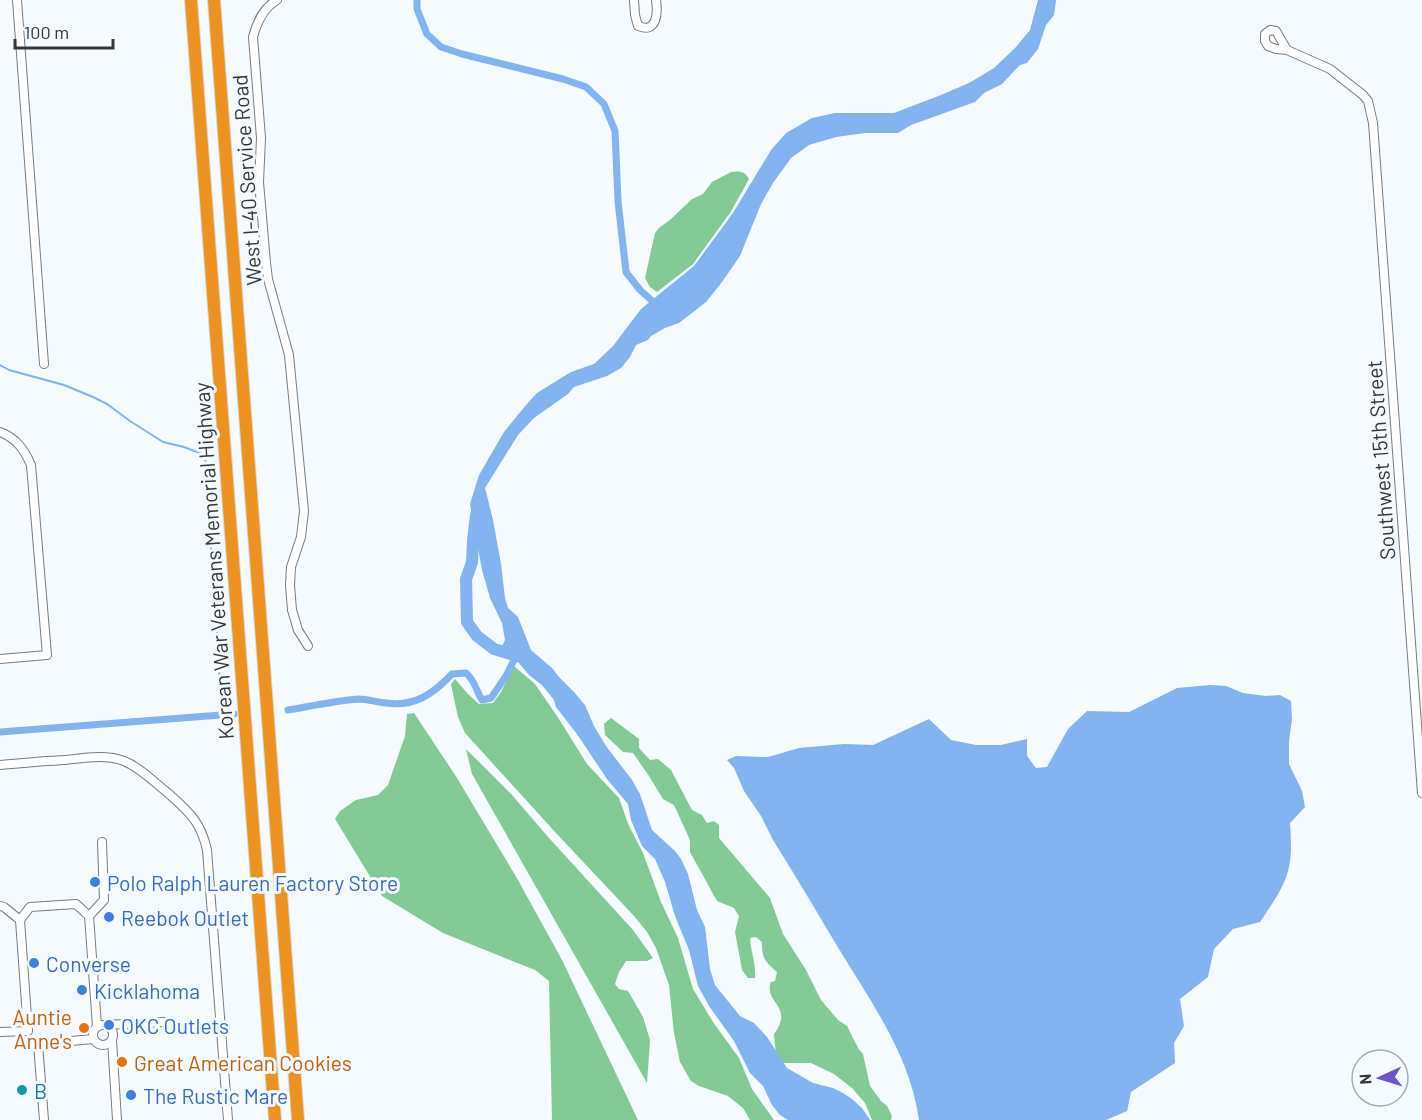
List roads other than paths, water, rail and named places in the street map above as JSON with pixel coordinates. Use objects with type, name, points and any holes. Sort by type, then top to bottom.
[{"type":"highway","name":"Korean War Veterans Memorial Highway","points":[[191,0],[275,1120]]},
{"type":"highway","name":"Korean War Veterans Memorial Highway","points":[[214,0],[298,1120]]},
{"type":"highway","points":[[218,54],[220,0]]},
{"type":"street","points":[[17,0],[44,364]]},
{"type":"street","name":"West I-40 Service Road","points":[[277,0],[264,12],[256,24],[253,37],[261,138],[260,182],[268,279],[289,355],[304,511],[301,537],[291,567],[292,610],[298,630],[308,646]]},
{"type":"street","points":[[634,0],[636,22],[643,28],[655,22],[656,0]]},
{"type":"street","name":"Southwest 15th Street","points":[[1287,50],[1330,69],[1363,95],[1368,101],[1373,123],[1422,793]]},
{"type":"street","points":[[0,432],[16,441],[25,451],[31,465],[47,655],[0,659]]},
{"type":"street","points":[[0,765],[97,757],[119,759],[142,771],[182,806],[199,826],[207,850],[228,1120]]},
{"type":"street","points":[[89,916],[104,900],[102,842]]},
{"type":"street","points":[[44,1120],[38,1044],[28,1031],[20,920],[30,907],[76,904],[89,916],[101,1026]]},
{"type":"street","points":[[0,906],[20,920]]},
{"type":"street","points":[[93,1040],[93,1033],[101,1026],[164,1022]]},
{"type":"street","points":[[101,1026],[113,1032],[111,1040],[117,1120]]},
{"type":"street","points":[[0,1032],[28,1031]]},
{"type":"street","points":[[38,1044],[93,1040],[101,1045],[111,1040]]},
{"type":"water","points":[[1038,0],[1056,0],[1054,15],[1046,25],[1038,49],[1027,63],[1020,65],[1002,84],[984,93],[975,102],[911,125],[898,133],[865,133],[836,137],[809,145],[791,158],[761,204],[740,256],[706,302],[679,323],[665,328],[636,345],[621,368],[607,376],[574,387],[568,394],[534,418],[518,435],[485,488],[493,520],[508,608],[518,617],[531,650],[552,668],[585,705],[606,746],[640,794],[652,830],[681,859],[688,874],[697,910],[705,927],[710,969],[715,985],[740,1016],[754,1023],[767,1037],[787,1068],[813,1083],[843,1093],[862,1108],[870,1120],[788,1120],[780,1115],[772,1105],[763,1086],[750,1073],[734,1041],[698,986],[689,950],[675,916],[665,882],[655,859],[642,846],[631,820],[628,804],[607,779],[542,685],[519,663],[498,655],[505,640],[502,623],[490,598],[482,570],[470,504],[479,475],[504,432],[526,405],[537,393],[571,372],[594,364],[613,346],[641,309],[694,266],[733,213],[771,150],[786,133],[812,118],[835,113],[894,113],[969,83],[994,68],[1016,47],[1030,30]]},
{"type":"water","points":[[1226,686],[1243,693],[1280,695],[1291,701],[1289,764],[1302,791],[1305,807],[1290,823],[1289,867],[1284,882],[1260,922],[1233,929],[1214,949],[1208,977],[1180,999],[1184,1026],[1174,1043],[1175,1063],[1131,1092],[1127,1111],[1106,1120],[919,1120],[915,1097],[900,1054],[866,993],[744,791],[734,768],[727,760],[736,756],[768,757],[799,748],[844,744],[873,745],[929,719],[951,740],[976,745],[1001,745],[1027,739],[1027,756],[1036,768],[1047,767],[1068,729],[1087,711],[1129,712],[1177,688]]},
{"type":"waterway","points":[[417,0],[417,9],[427,34],[441,47],[586,87],[604,104],[615,131],[618,201],[626,272],[640,290],[658,306]]},
{"type":"waterway","points":[[0,365],[9,370],[64,385],[93,397],[163,442],[205,455],[222,715]]},
{"type":"waterway","points":[[476,515],[472,562],[466,579],[467,622],[477,636],[494,649],[514,655]]},
{"type":"waterway","points":[[288,710],[358,699],[396,704],[406,703],[423,698],[438,688],[452,674],[466,673],[482,700],[491,698],[516,656]]},
{"type":"waterway","points":[[0,732],[234,714]]},
{"type":"place","name":"Polo Ralph Lauren Factory Store","points":[[95,882]]},
{"type":"place","name":"Reebok Outlet","points":[[109,917]]},
{"type":"place","name":"Converse","points":[[34,963]]},
{"type":"place","name":"Kicklahoma","points":[[82,990]]},
{"type":"place","name":"OKC Outlets","points":[[109,1025]]},
{"type":"place","name":"Auntie Anne's","points":[[84,1028]]},
{"type":"place","name":"Great American Cookies","points":[[122,1062]]},
{"type":"place","name":"B","points":[[22,1090]]},
{"type":"place","name":"The Rustic Mare","points":[[131,1095]]}]
